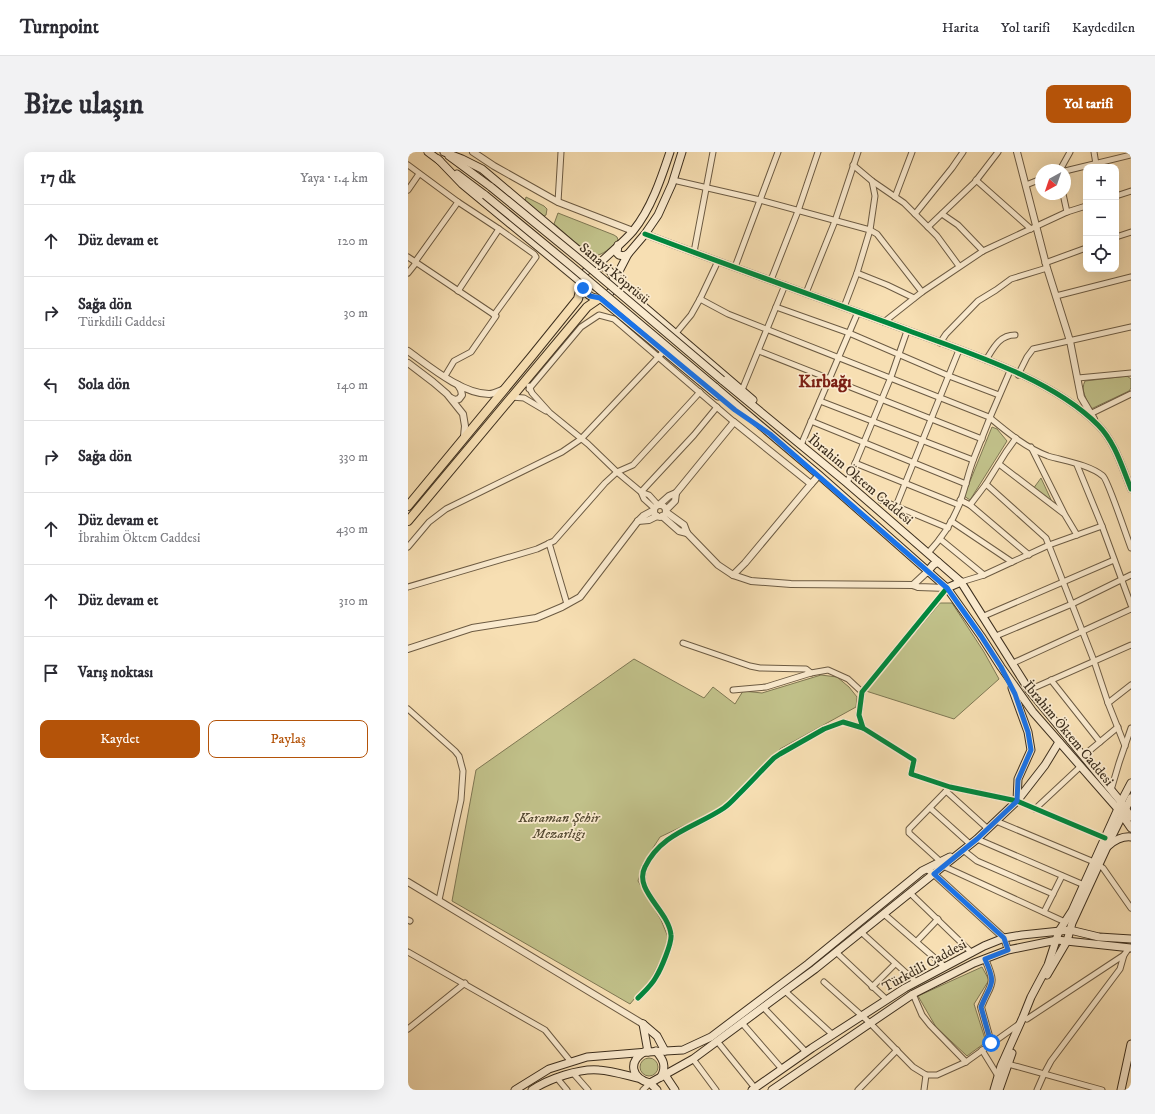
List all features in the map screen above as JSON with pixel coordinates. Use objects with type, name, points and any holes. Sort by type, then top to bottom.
[{"type":"main road","points":[[428,152],[462,184],[582,283],[586,293],[590,296],[600,298],[735,410],[770,434]]},
{"type":"main road","points":[[444,152],[482,169],[597,266],[607,268],[610,271],[614,281],[742,390],[779,428]]},
{"type":"main road","name":"Sanayi Köprüsü","points":[[444,152],[491,187],[584,263],[722,380]]},
{"type":"main road","points":[[408,506],[578,299],[582,278],[588,270],[597,266],[633,231],[647,208],[663,173],[670,152]]},
{"type":"main road","points":[[408,521],[587,307],[609,294],[628,254],[645,234],[658,215],[673,180],[682,152]]},
{"type":"main road","name":"Sanayi Köprüsü","points":[[438,160],[485,195],[565,260],[715,387]]},
{"type":"main road","points":[[618,245],[617,250],[619,255],[624,256],[628,254]]},
{"type":"main road","points":[[578,299],[585,299],[587,302],[587,307]]},
{"type":"main road","name":"İbrahim Öktem Caddesi","points":[[722,380],[847,483],[961,582],[984,616],[1029,690],[1111,790],[1122,816],[1131,828]]},
{"type":"main road","name":"İbrahim Öktem Caddesi","points":[[715,387],[947,588],[1033,712],[1119,806],[1126,809],[1131,817]]},
{"type":"main road","points":[[927,572],[938,562]]},
{"type":"main road","points":[[947,588],[961,582]]},
{"type":"main road","points":[[1001,667],[1015,694],[1028,732],[1031,750],[1018,780],[1017,801]]},
{"type":"main road","points":[[515,1090],[549,1069],[587,1057],[683,1050],[711,1037],[808,964],[922,871],[940,864],[963,850],[977,839],[1017,801],[1045,765],[1059,742]]},
{"type":"main road","points":[[1000,1090],[1008,1064],[1041,986],[1067,941],[1072,923],[1097,864],[1105,838],[1131,783]]},
{"type":"main road","points":[[994,1090],[1001,1066],[1031,997],[1048,965],[1060,931],[1072,911],[1084,885],[1108,846],[1131,798]]},
{"type":"main road","points":[[1108,846],[1115,840],[1123,837],[1131,837]]},
{"type":"main road","points":[[650,1083],[693,1059],[742,1024],[934,874],[940,864]]},
{"type":"main road","name":"Türkdili Caddesi","points":[[754,1089],[806,1052],[886,1000],[916,982],[1004,938],[1070,930],[1099,937],[1131,938]]},
{"type":"main road","name":"Türkdili Caddesi","points":[[775,1089],[913,994],[974,963],[1008,950],[1057,940],[1130,948]]},
{"type":"main road","points":[[642,1024],[657,1036],[665,1051]]},
{"type":"main road","points":[[642,1024],[649,1052],[663,1060],[663,1076]]},
{"type":"main road","points":[[1121,1090],[1131,1044]]},
{"type":"main road","points":[[638,1078],[635,1074],[634,1064],[639,1055],[649,1052]]},
{"type":"main road","points":[[532,1090],[544,1082],[573,1073],[598,1070],[638,1078],[650,1083],[657,1090]]},
{"type":"main road","points":[[663,1076],[675,1090]]},
{"type":"street","points":[[473,152],[494,166],[558,202],[633,231]]},
{"type":"street","points":[[558,202],[561,152]]},
{"type":"street","points":[[694,252],[712,152]]},
{"type":"street","points":[[735,267],[778,152]]},
{"type":"street","points":[[771,280],[798,211],[818,152]]},
{"type":"street","points":[[895,197],[912,152]]},
{"type":"street","points":[[914,214],[952,168],[963,152]]},
{"type":"street","points":[[928,227],[976,180],[998,152]]},
{"type":"street","points":[[1017,152],[1026,185],[1034,227],[1070,341],[1081,397],[1090,414],[1116,449],[1131,489]]},
{"type":"street","points":[[1063,164],[1070,152]]},
{"type":"street","points":[[1094,152],[1096,164],[1131,155]]},
{"type":"street","points":[[806,293],[835,221],[854,165],[856,153]]},
{"type":"street","points":[[408,165],[458,202],[530,250],[536,257],[494,315],[496,316],[476,347],[471,352],[454,361],[445,376]]},
{"type":"street","points":[[854,165],[872,181],[895,197],[928,227],[937,236],[959,266]]},
{"type":"street","points":[[1071,170],[1083,167]]},
{"type":"street","points":[[408,190],[419,174]]},
{"type":"street","points":[[673,180],[760,200],[870,230],[877,234],[922,292]]},
{"type":"street","points":[[976,180],[1034,227]]},
{"type":"street","points":[[844,307],[870,230],[875,196],[872,181]]},
{"type":"street","points":[[1026,185],[1035,181]]},
{"type":"street","points":[[1119,195],[1131,191]]},
{"type":"street","points":[[1064,200],[1067,212]]},
{"type":"street","points":[[408,273],[458,202]]},
{"type":"street","points":[[884,322],[922,292],[983,251],[1067,212],[1083,207]]},
{"type":"street","points":[[942,214],[958,225],[983,251]]},
{"type":"street","points":[[458,291],[499,229]]},
{"type":"street","points":[[1119,236],[1131,232]]},
{"type":"street","points":[[645,234],[986,360],[1041,385],[1074,405],[1099,426]]},
{"type":"street","points":[[940,343],[946,334],[978,301],[1011,279],[1083,249]]},
{"type":"street","points":[[408,257],[494,315]]},
{"type":"street","points":[[676,333],[691,315],[718,261]]},
{"type":"street","points":[[857,272],[914,298]]},
{"type":"street","points":[[1056,296],[1131,277]]},
{"type":"street","points":[[742,390],[785,285]]},
{"type":"street","points":[[700,299],[728,314],[767,330],[891,377],[989,417],[1016,438],[1031,447],[1047,455],[1092,470],[1104,477],[1131,548]]},
{"type":"street","points":[[776,308],[849,333],[949,376],[999,395]]},
{"type":"street","points":[[801,445],[858,312]]},
{"type":"street","points":[[529,388],[581,327],[599,315],[614,319],[734,422],[811,484]]},
{"type":"street","points":[[1018,375],[1033,349],[1131,327]]},
{"type":"street","points":[[847,483],[891,377],[908,331]]},
{"type":"street","points":[[986,360],[1001,339],[1009,335],[1015,335]]},
{"type":"street","points":[[896,506],[959,350]]},
{"type":"street","points":[[408,351],[458,384],[476,392],[490,394],[504,389]]},
{"type":"street","points":[[408,547],[429,522],[446,509],[562,452],[581,439],[664,351]]},
{"type":"street","points":[[759,351],[829,380],[932,418],[982,439]]},
{"type":"street","points":[[408,363],[433,382],[449,397],[463,414],[465,426],[464,438]]},
{"type":"street","points":[[928,553],[948,528],[960,503],[973,460],[989,417],[1010,371]]},
{"type":"street","points":[[1078,378],[1131,373]]},
{"type":"street","points":[[527,378],[529,388],[550,414]]},
{"type":"street","points":[[449,397],[455,400],[459,399],[462,395],[458,384]]},
{"type":"street","points":[[408,587],[537,549],[554,541],[605,483],[617,472],[633,464],[700,392]]},
{"type":"street","points":[[1090,414],[1131,394]]},
{"type":"street","points":[[512,397],[524,398],[550,414],[641,492],[649,495],[656,507],[654,512],[663,514],[684,525],[687,533],[718,566],[733,575],[751,581],[791,584],[913,585],[918,587],[947,588]]},
{"type":"street","points":[[820,400],[973,460]]},
{"type":"street","points":[[641,492],[694,435],[717,407]]},
{"type":"street","points":[[811,421],[966,484]]},
{"type":"street","points":[[408,649],[472,628],[536,618],[580,597],[638,521],[669,496],[676,493],[734,422]]},
{"type":"street","points":[[970,505],[986,484],[1016,438]]},
{"type":"street","points":[[1031,447],[1065,515],[1077,535]]},
{"type":"street","points":[[855,463],[960,503],[970,505],[1029,555]]},
{"type":"street","points":[[998,464],[1065,515]]},
{"type":"street","points":[[1077,465],[1102,526],[1131,605]]},
{"type":"street","points":[[733,575],[745,563],[818,475]]},
{"type":"street","points":[[986,484],[1046,538],[1094,661],[1108,703],[1125,746]]},
{"type":"street","points":[[638,521],[649,520],[663,514],[675,501],[676,493]]},
{"type":"street","points":[[881,500],[948,528]]},
{"type":"street","points":[[656,507],[665,507],[663,514]]},
{"type":"street","points":[[951,521],[1012,562]]},
{"type":"street","points":[[961,582],[984,575],[1049,545],[1102,526]]},
{"type":"street","points":[[940,539],[984,575]]},
{"type":"street","points":[[549,543],[567,604]]},
{"type":"street","points":[[984,616],[1114,560]]},
{"type":"street","points":[[913,585],[927,572]]},
{"type":"street","points":[[996,636],[1072,604],[1131,575]]},
{"type":"street","points":[[863,728],[859,715],[862,692],[947,588]]},
{"type":"street","points":[[1013,663],[1131,610]]},
{"type":"street","points":[[683,643],[750,666],[760,668],[806,669],[811,673]]},
{"type":"street","points":[[1029,690],[1131,644]]},
{"type":"street","points":[[733,690],[766,688],[811,673],[828,670],[838,674],[857,686],[862,692]]},
{"type":"street","points":[[1051,680],[1100,742]]},
{"type":"street","points":[[1108,703],[1131,685]]},
{"type":"street","points":[[408,709],[455,751],[461,762],[463,771],[461,800],[439,900]]},
{"type":"street","points":[[638,998],[656,978],[671,940],[671,933],[668,924],[647,891],[642,879],[644,868],[657,850],[667,839],[690,825],[725,808],[774,758],[824,729],[843,722],[863,728],[914,760],[911,774],[950,787],[1017,801],[1105,838]]},
{"type":"street","points":[[1083,756],[1118,727]]},
{"type":"street","points":[[1111,790],[1131,728]]},
{"type":"street","points":[[1035,809],[1081,766]]},
{"type":"street","points":[[950,787],[909,829],[909,833],[940,864],[1065,922]]},
{"type":"street","points":[[946,791],[988,829]]},
{"type":"street","points":[[930,808],[970,844]]},
{"type":"street","points":[[996,821],[1097,864],[1103,868],[1131,908]]},
{"type":"street","points":[[977,839],[1084,885]]},
{"type":"street","points":[[963,850],[977,861],[1053,894]]},
{"type":"street","points":[[927,869],[1004,938],[1008,950]]},
{"type":"street","points":[[1044,912],[1062,876]]},
{"type":"street","points":[[408,882],[642,1024]]},
{"type":"street","points":[[910,893],[972,953]]},
{"type":"street","points":[[884,914],[917,941],[945,967]]},
{"type":"street","points":[[917,941],[938,919]]},
{"type":"street","points":[[861,932],[916,982]]},
{"type":"street","points":[[1037,1090],[1044,1074],[1076,1027],[1120,969],[1124,956],[1130,948]]},
{"type":"street","points":[[408,952],[465,983],[545,1030],[571,1062]]},
{"type":"street","points":[[836,952],[886,1000]]},
{"type":"street","points":[[1027,1019],[1124,956]]},
{"type":"street","points":[[985,959],[992,974],[993,983],[981,1007],[991,1043]]},
{"type":"street","points":[[872,987],[895,964]]},
{"type":"street","points":[[824,982],[870,1023],[913,1067],[926,1075],[937,1075],[966,1062],[1020,1024]]},
{"type":"street","points":[[408,1029],[465,983]]},
{"type":"street","points":[[785,991],[833,1035]]},
{"type":"street","points":[[913,994],[922,1015],[966,1062]]},
{"type":"street","points":[[763,1007],[806,1052]]},
{"type":"street","points":[[742,1024],[782,1069]]},
{"type":"street","points":[[717,1041],[754,1089]]},
{"type":"street","points":[[858,1090],[897,1050]]},
{"type":"street","points":[[982,1050],[998,1076]]},
{"type":"street","points":[[693,1059],[716,1090]]},
{"type":"street","points":[[1008,1064],[1102,1090]]},
{"type":"street","points":[[573,1073],[588,1090]]},
{"type":"street","points":[[924,1090],[926,1075]]},
{"type":"street","points":[[557,1078],[567,1090]]},
{"type":"street","points":[[643,1090],[650,1083]]},
{"type":"street","points":[[862,1085],[868,1090]]},
{"type":"green space","points":[[526,197],[544,206],[547,209],[546,215],[544,216],[525,202]]},
{"type":"green space","points":[[558,213],[614,235],[618,240],[604,253],[598,255],[588,252],[554,224]]},
{"type":"green space","points":[[1127,376],[1131,379],[1131,388],[1129,391],[1091,409],[1083,388],[1085,381]]},
{"type":"green space","points":[[992,427],[997,429],[1007,441],[970,500],[964,496]]},
{"type":"green space","points":[[1041,478],[1053,504],[1033,489]]},
{"type":"green space","points":[[940,603],[952,603],[984,652],[999,679],[954,719],[866,691]]},
{"type":"green space","name":"Karaman Şehir Mezarlığı","points":[[634,659],[704,698],[713,687],[735,704],[743,691],[762,693],[821,675],[837,677],[849,687],[857,697],[856,707],[780,749],[759,773],[723,807],[660,837],[642,865],[638,881],[661,920],[670,942],[651,979],[630,1004],[452,901],[476,770]]},
{"type":"green space","points":[[982,967],[989,980],[974,1004],[986,1042],[967,1056],[936,1027],[918,996]]},
{"type":"green space","points":[[645,1058],[653,1058],[658,1063],[656,1074],[653,1076],[645,1076],[640,1071],[640,1063]]},
{"type":"cycle path","points":[[645,234],[956,348],[1008,368],[1033,380],[1079,408],[1098,425],[1114,447],[1131,489]]},
{"type":"cycle path","points":[[947,588],[862,692],[859,715],[863,728],[914,760],[911,774],[950,787],[1017,801],[1105,838]]},
{"type":"cycle path","points":[[638,998],[650,986],[658,973],[666,956],[671,939],[669,926],[647,892],[644,884],[643,876],[645,867],[652,855],[670,838],[713,815],[726,806],[774,758],[780,754],[824,729],[843,722],[863,728]]},
{"type":"district","name":"Kırbağı","points":[[825,381]]},
{"type":"route","points":[[583,288],[590,296],[600,298],[735,410],[770,434],[947,588],[1001,667],[1015,694],[1028,732],[1031,750],[1018,780],[1017,801],[977,839],[934,874],[1004,938],[1008,950],[985,959],[992,974],[993,983],[981,1007],[991,1043]]}]
